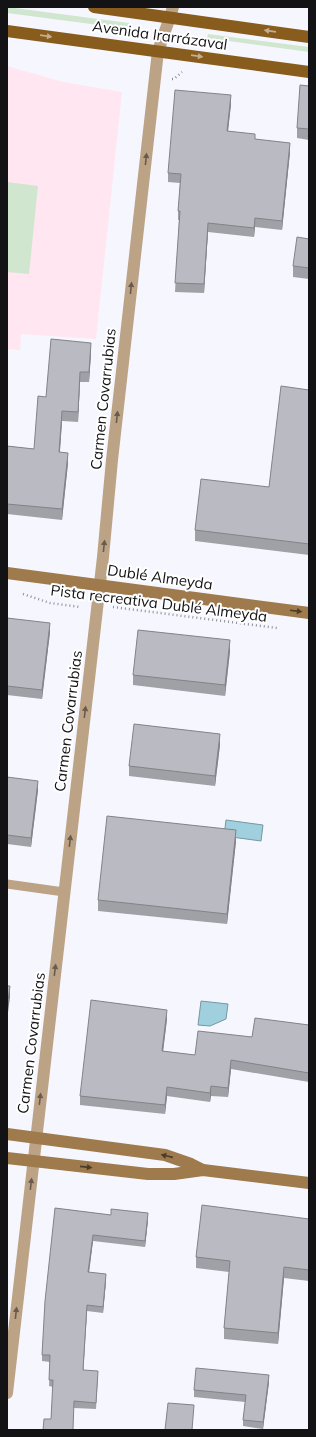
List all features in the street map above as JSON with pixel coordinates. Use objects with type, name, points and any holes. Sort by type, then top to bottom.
[{"type":"main road","name":"Avenida Irarrázaval","points":[[94,7],[171,12],[309,37]]},
{"type":"main road","name":"Avenida Irarrázaval","points":[[7,31],[309,72]]},
{"type":"street","name":"Carmen Covarrubias","points":[[7,1393],[97,608],[158,51],[171,12]]},
{"type":"street","name":"Dublé Almeyda","points":[[7,573],[309,613]]},
{"type":"street","points":[[7,1134],[165,1155],[203,1170]]},
{"type":"street","points":[[7,1158],[161,1175],[189,1173],[203,1170],[309,1183]]},
{"type":"lane","points":[[7,884],[64,892]]},
{"type":"path","name":"Pista recreativa Dublé Almeyda","points":[[20,594],[50,603],[97,608],[117,607],[278,628]]},
{"type":"shaded area","points":[[7,66],[63,82],[122,92],[96,339],[21,334],[20,350],[7,349]]},
{"type":"green space","points":[[7,7],[129,23],[129,29],[7,13]]},
{"type":"green space","points":[[208,34],[309,47],[309,52],[207,38]]},
{"type":"green space","points":[[7,182],[38,186],[29,274],[7,272]]},
{"type":"water","points":[[226,820],[263,825],[261,841],[224,836]]},
{"type":"water","points":[[201,1001],[228,1004],[226,1019],[210,1026],[198,1025]]},
{"type":"building","points":[[300,85],[309,86],[309,129],[297,128]]},
{"type":"building","points":[[175,90],[231,95],[227,131],[255,134],[255,139],[290,143],[282,221],[255,218],[254,228],[208,223],[204,284],[175,283],[181,174],[168,173]]},
{"type":"building","points":[[297,237],[309,239],[309,268],[293,266]]},
{"type":"building","points":[[51,339],[91,343],[89,372],[80,372],[78,412],[62,411],[59,452],[68,453],[62,509],[7,504],[7,446],[34,449],[38,396],[46,397]]},
{"type":"building","points":[[281,386],[309,390],[309,544],[195,530],[201,479],[269,487]]},
{"type":"building","points":[[7,618],[50,623],[42,690],[7,686]]},
{"type":"building","points":[[138,630],[230,640],[225,685],[133,675]]},
{"type":"building","points":[[134,724],[220,734],[215,776],[129,766]]},
{"type":"building","points":[[7,777],[38,781],[31,838],[7,835]]},
{"type":"building","points":[[107,816],[236,830],[227,914],[98,900]]},
{"type":"building","points":[[7,986],[10,986],[7,1009]]},
{"type":"building","points":[[91,1000],[167,1010],[162,1051],[195,1055],[198,1031],[252,1037],[255,1018],[309,1025],[309,1073],[231,1060],[228,1088],[211,1086],[210,1093],[167,1087],[165,1105],[80,1096]]},
{"type":"building","points":[[202,1205],[309,1219],[309,1270],[284,1267],[278,1333],[224,1328],[230,1261],[196,1257]]},
{"type":"building","points":[[55,1208],[111,1215],[111,1209],[148,1213],[145,1241],[93,1235],[88,1272],[106,1274],[103,1307],[87,1305],[83,1370],[98,1371],[96,1403],[74,1401],[73,1430],[43,1430],[44,1419],[51,1419],[53,1380],[49,1380],[50,1355],[42,1355],[45,1301]]},
{"type":"building","points":[[196,1368],[269,1375],[263,1422],[243,1420],[246,1395],[194,1390]]},
{"type":"building","points":[[168,1403],[194,1405],[192,1430],[165,1430]]}]
